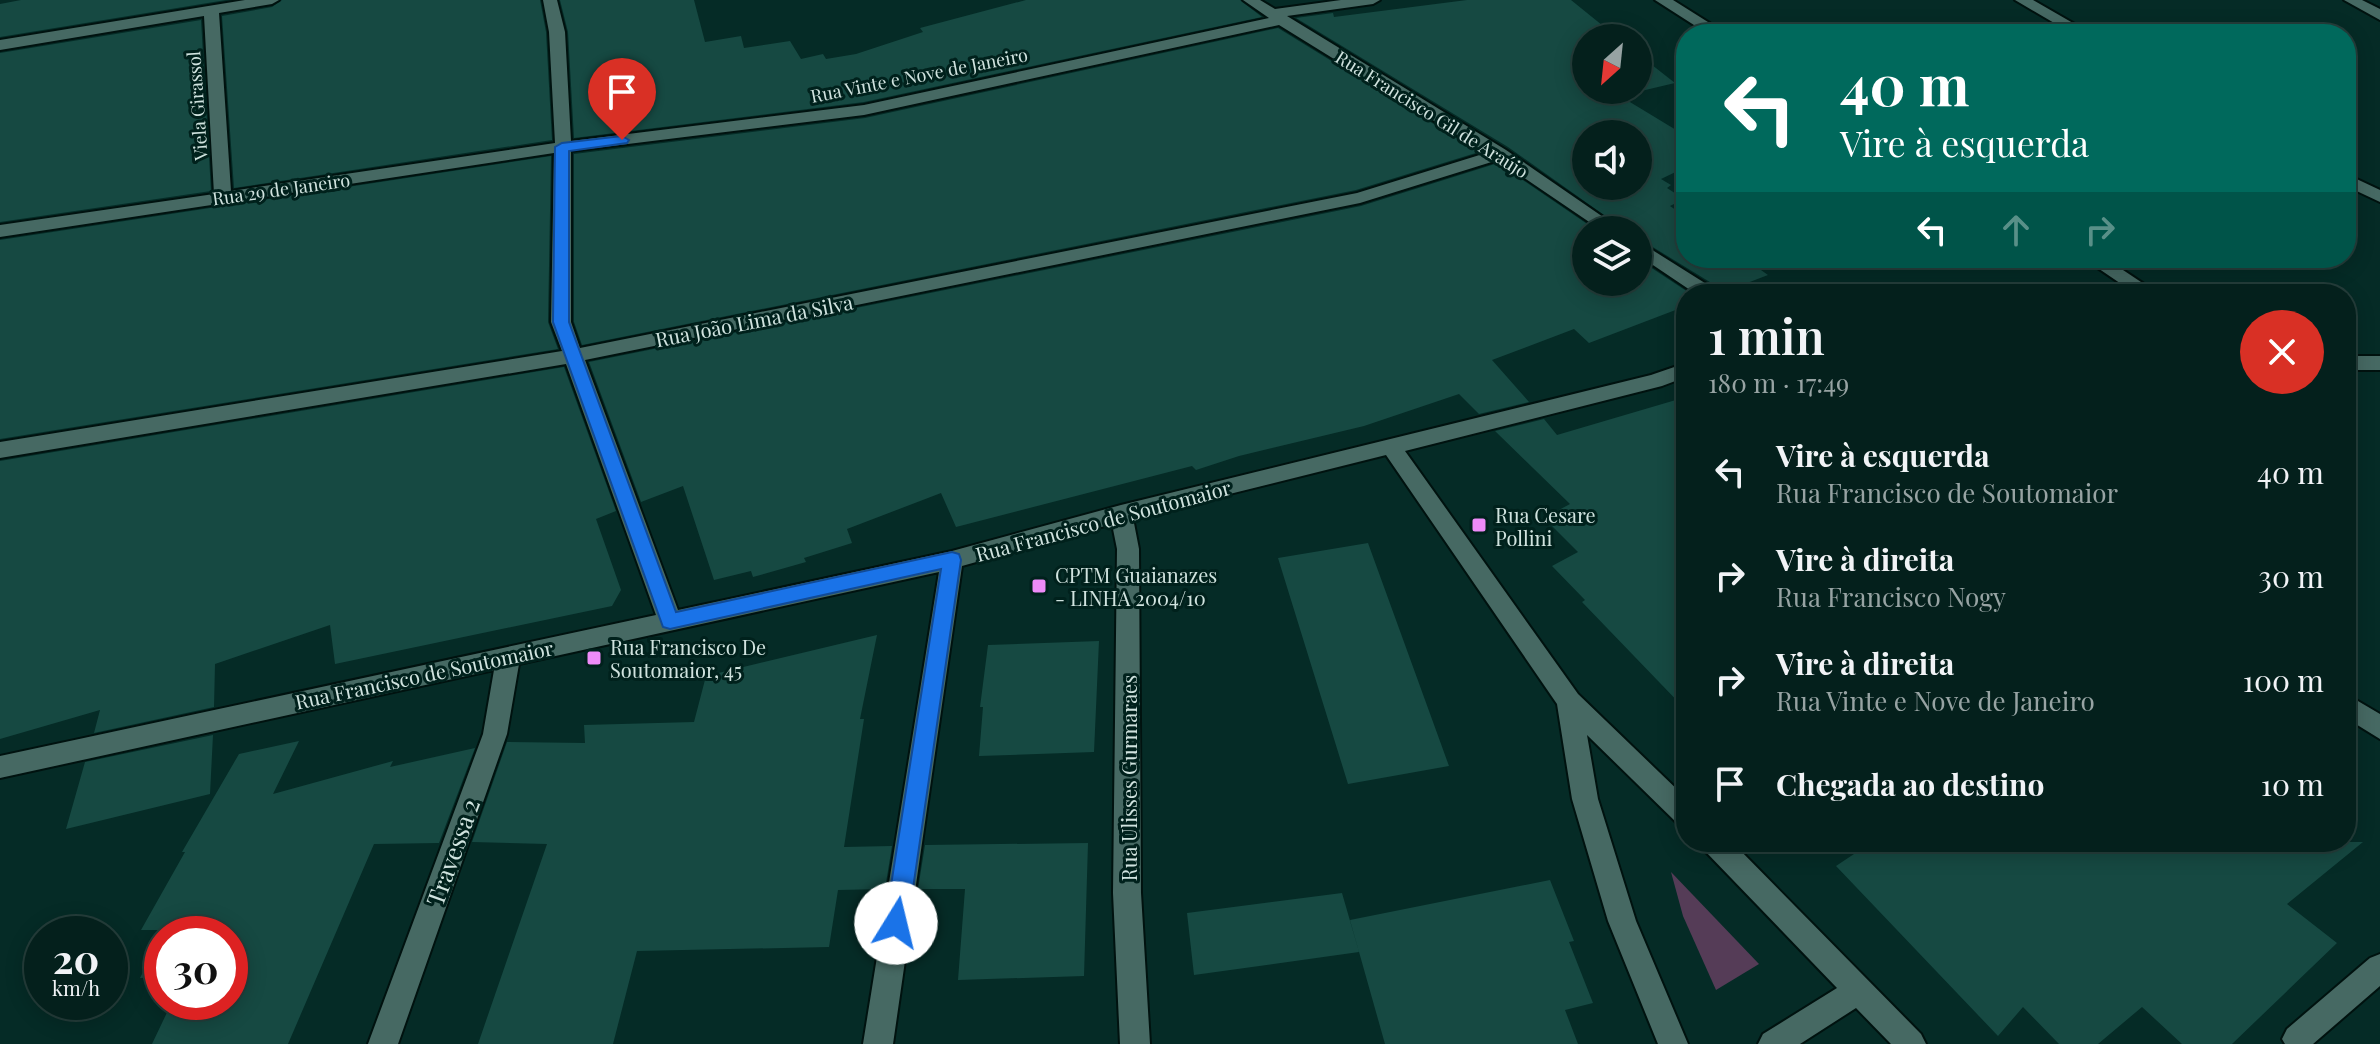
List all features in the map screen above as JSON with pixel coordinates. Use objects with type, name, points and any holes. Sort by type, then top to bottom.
[{"type":"street","points":[[0,45],[272,0]]},
{"type":"street","points":[[550,0],[557,32],[562,147],[561,322],[670,621]]},
{"type":"street","name":"Rua Francisco Gil de Araújo","points":[[1250,0],[1500,154],[1592,216]]},
{"type":"street","name":"Rua Vinte e Nove de Janeiro","points":[[562,147],[864,110],[1276,17],[1373,0]]},
{"type":"street","points":[[1662,0],[1702,24]]},
{"type":"street","points":[[2022,0],[2066,24]]},
{"type":"street","points":[[2351,0],[2380,15]]},
{"type":"street","name":"Viela Girassol","points":[[211,11],[223,198]]},
{"type":"street","name":"Rua 29 de Janeiro","points":[[0,231],[562,147]]},
{"type":"street","name":"Rua João Lima da Silva","points":[[0,450],[573,356],[1360,198],[1500,154]]},
{"type":"street","points":[[2356,184],[2380,197]]},
{"type":"street","points":[[1652,256],[1694,284]]},
{"type":"street","points":[[2108,268],[2134,284]]},
{"type":"street","points":[[2356,363],[2380,363]]},
{"type":"street","name":"Rua Francisco de Soutomaior","points":[[0,767],[952,560],[1121,513],[1676,374]]},
{"type":"street","points":[[1391,447],[1569,701],[1676,805]]},
{"type":"street","name":"Rua Ulisses Gurmaraes","points":[[1121,513],[1129,562],[1127,893],[1135,1044]]},
{"type":"street","points":[[878,1044],[952,560]]},
{"type":"street","name":"Travessa 2","points":[[383,1044],[495,734],[508,656]]},
{"type":"street","points":[[1569,701],[1585,799],[1622,921],[1673,1044]]},
{"type":"street","points":[[2356,712],[2380,728]]},
{"type":"street","points":[[1724,852],[1911,1044]]},
{"type":"street","points":[[2297,1039],[2380,968]]},
{"type":"street","points":[[1773,1044],[1859,990]]},
{"type":"shaded area","points":[[1671,872],[1759,964],[1716,990],[1683,916]]},
{"type":"building","points":[[21,0],[226,0],[0,37],[0,4]]},
{"type":"building","points":[[282,0],[540,0],[546,32],[552,140],[234,188],[222,16],[272,7]]},
{"type":"building","points":[[560,0],[694,0],[705,42],[741,36],[744,48],[790,41],[801,59],[823,54],[826,59],[856,54],[923,32],[920,28],[1026,0],[1240,0],[1262,17],[864,102],[574,138],[568,32]]},
{"type":"building","points":[[1467,0],[1571,0],[1601,24],[1572,24],[1572,104],[1633,104],[1676,130],[1676,172],[1661,179],[1671,185],[1667,188],[1676,194],[1676,203],[1670,206],[1676,210],[1676,261],[1652,247],[1652,216],[1605,216],[1583,200],[1652,200],[1652,120],[1572,120],[1572,192],[1508,147],[1296,18],[1333,13],[1334,17]]},
{"type":"building","points":[[201,20],[211,191],[0,222],[0,53]]},
{"type":"building","points":[[1278,28],[1479,152],[1356,190],[582,345],[574,322],[574,154],[865,118]]},
{"type":"building","points":[[1652,65],[1675,83],[1652,88]]},
{"type":"building","points":[[551,156],[548,322],[558,349],[0,439],[0,240]]},
{"type":"building","points":[[1498,163],[1576,216],[1572,216],[1572,296],[1652,296],[1652,268],[1676,284],[1676,310],[1589,343],[1574,329],[1492,360],[1529,402],[1479,414],[1459,394],[1364,426],[1239,456],[1196,470],[1192,466],[956,527],[941,493],[847,529],[852,543],[804,558],[806,562],[753,577],[751,571],[714,580],[683,486],[641,502],[589,362],[1361,206]]},
{"type":"building","points":[[1687,268],[1758,268],[1768,275],[1744,284],[1713,284]]},
{"type":"building","points":[[564,367],[616,511],[596,519],[621,590],[612,606],[335,664],[330,625],[215,664],[214,707],[94,733],[100,710],[0,739],[0,461]]},
{"type":"building","points":[[1676,400],[1676,700],[1582,602],[1585,600],[1552,566],[1578,552],[1544,518],[1570,504],[1495,431],[1544,419],[1557,435]]},
{"type":"building","points":[[1368,543],[1449,766],[1348,784],[1278,558]]},
{"type":"building","points":[[877,635],[860,719],[864,719],[844,847],[892,846],[885,889],[838,890],[829,947],[637,951],[613,1044],[478,1044],[547,844],[472,842],[507,742],[585,743],[584,725],[694,722],[706,676]]},
{"type":"building","points":[[1099,641],[1094,752],[979,756],[983,707],[980,707],[988,645]]},
{"type":"building","points":[[213,735],[210,794],[66,829],[85,762]]},
{"type":"building","points":[[299,741],[273,794],[393,761],[390,767],[475,748],[439,843],[374,844],[288,1044],[152,1044],[163,1020],[248,1020],[248,916],[149,916],[239,754]]},
{"type":"building","points":[[1088,843],[1084,976],[958,980],[965,889],[918,889],[925,845]]},
{"type":"building","points":[[1857,852],[2351,852],[2287,904],[2337,943],[2232,1044],[2182,1044],[2142,1007],[2098,1044],[2059,1044],[2023,1007],[1998,1036],[1836,866]]},
{"type":"building","points":[[1550,880],[1574,941],[1569,942],[1593,1003],[1565,1010],[1578,1044],[1385,1044],[1350,920]]},
{"type":"building","points":[[1342,893],[1359,952],[1194,975],[1187,913]]},
{"type":"place","name":"Rua Cesare Pollini","points":[[1479,525]]},
{"type":"place","name":"CPTM Guaianazes - LINHA 2004/10","points":[[1039,586]]},
{"type":"place","name":"Rua Francisco De Soutomaior, 45","points":[[594,658]]},
{"type":"route","points":[[622,140],[562,147],[561,322],[670,621],[952,560],[896,923]]}]
